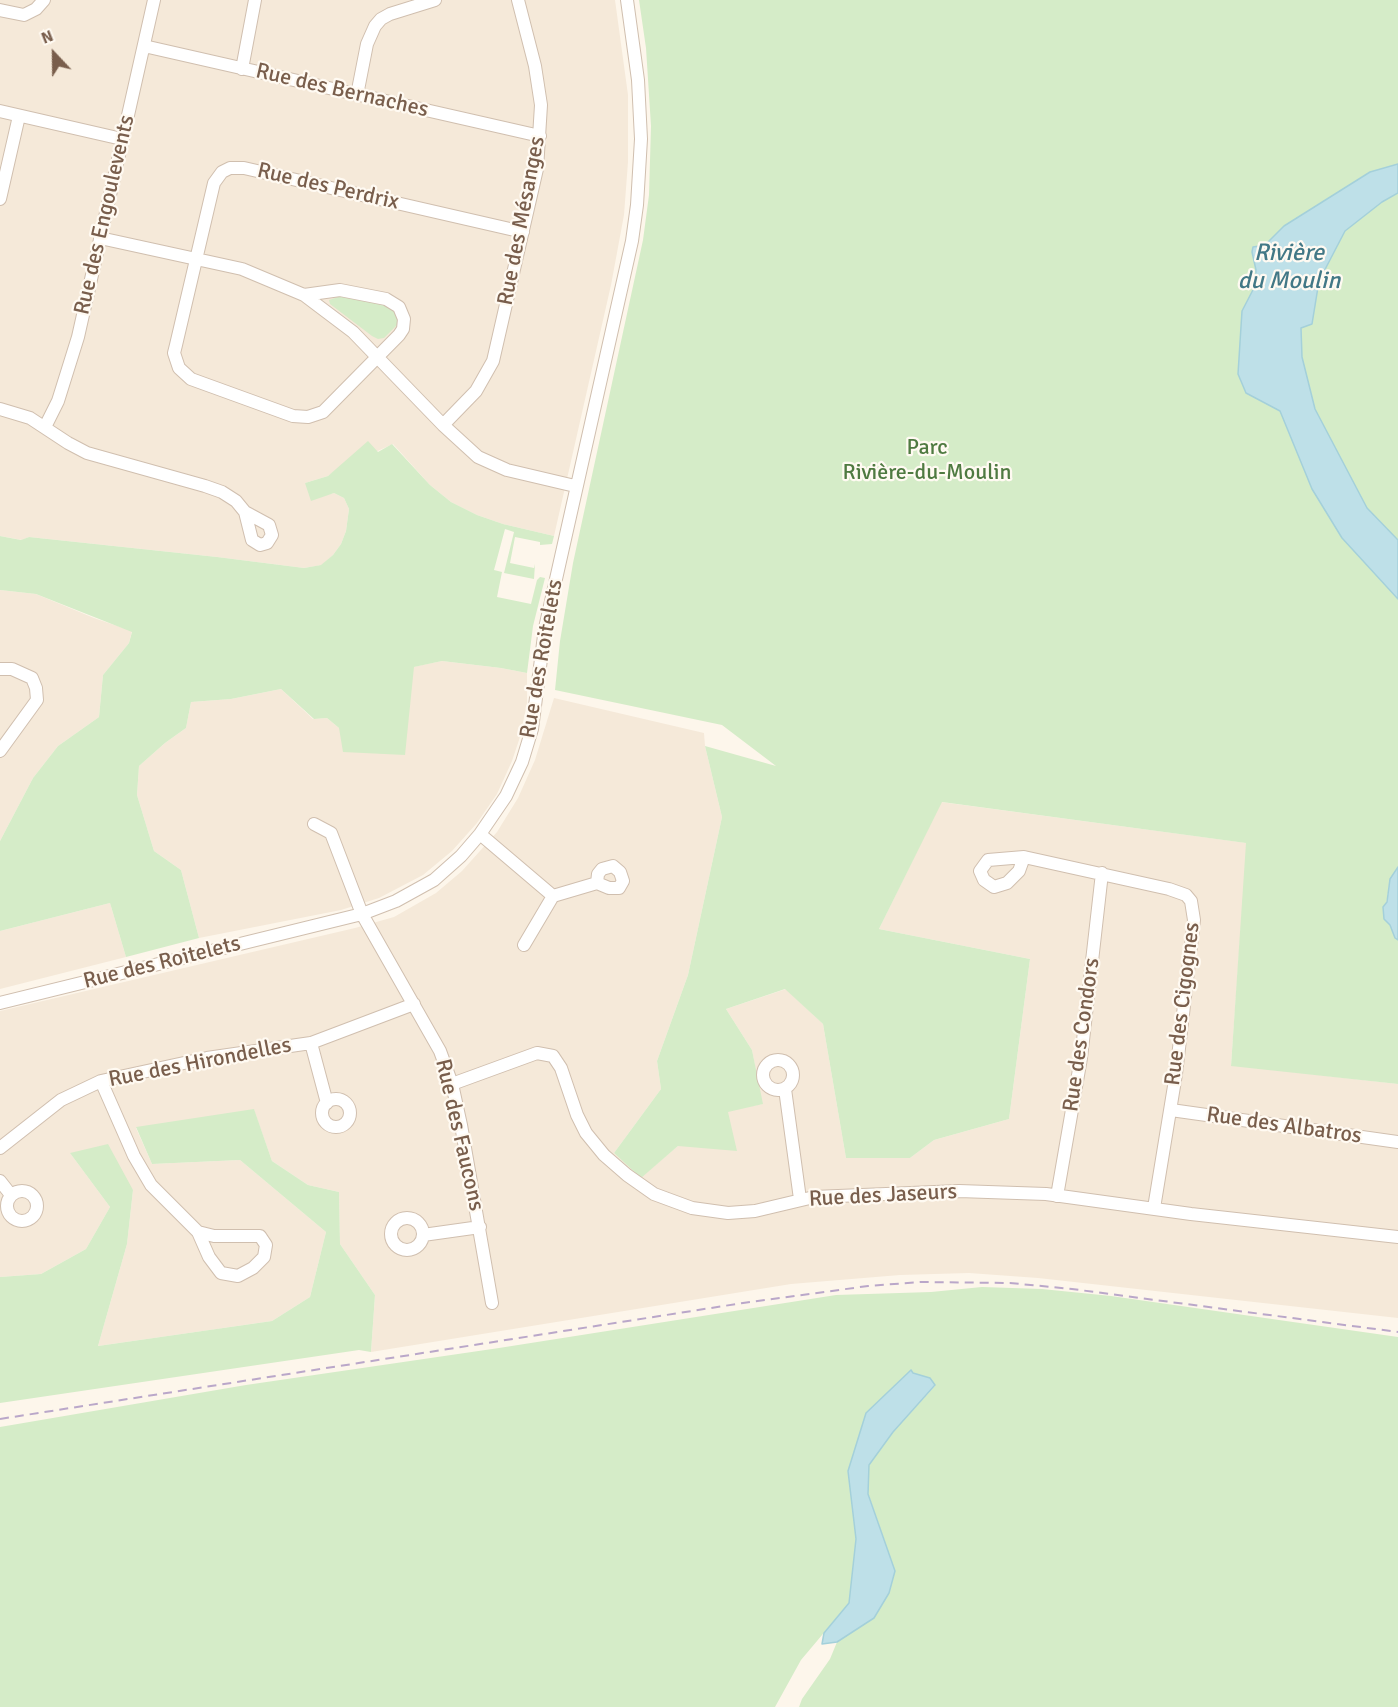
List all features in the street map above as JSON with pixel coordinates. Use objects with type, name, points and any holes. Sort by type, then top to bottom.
[{"type":"street","points":[[0,10],[17,14],[30,13],[44,0]]},
{"type":"street","name":"Rue des Engoulevents","points":[[45,427],[58,401],[70,364],[154,0]]},
{"type":"street","points":[[242,69],[255,0]]},
{"type":"street","points":[[357,95],[367,44],[375,26],[390,14],[435,0]]},
{"type":"street","name":"Rue des Mésanges","points":[[443,425],[476,391],[493,361],[537,169],[541,105],[538,79],[518,0]]},
{"type":"street","name":"Rue des Roitelets","points":[[0,1003],[362,914],[396,901],[434,880],[480,834],[506,796],[522,762],[532,729],[545,628],[624,283],[637,205],[641,139],[640,108],[627,0]]},
{"type":"street","name":"Rue des Bernaches","points":[[144,46],[540,136]]},
{"type":"street","points":[[0,111],[122,139]]},
{"type":"street","points":[[0,200],[19,116]]},
{"type":"street","name":"Rue des Perdrix","points":[[304,296],[340,290],[386,299],[396,303],[403,315],[404,327],[379,357],[323,412],[308,417],[293,416],[191,379],[179,368],[174,352],[215,180],[222,172],[237,167],[523,232]]},
{"type":"street","points":[[100,238],[242,269],[304,296],[347,327],[470,451],[491,465],[576,486]]},
{"type":"street","points":[[0,409],[30,418],[87,453],[214,489],[230,497],[245,512]]},
{"type":"street","points":[[0,669],[12,669],[32,678],[37,700],[0,751]]},
{"type":"street","name":"Rue des Faucons","points":[[314,824],[331,833],[362,914],[440,1051],[452,1084],[480,1227],[492,1304]]},
{"type":"street","points":[[480,834],[553,896]]},
{"type":"street","name":"Rue des Cigognes","points":[[1024,857],[1136,880],[1186,895],[1191,902],[1194,911],[1171,1110],[1154,1208]]},
{"type":"street","name":"Rue des Condors","points":[[1057,1196],[1081,1058],[1102,873]]},
{"type":"street","points":[[524,945],[553,896],[597,883]]},
{"type":"street","name":"Rue des Hirondelles","points":[[0,1148],[61,1100],[101,1081],[207,1058],[311,1043],[414,1004]]},
{"type":"street","points":[[311,1043],[327,1103]]},
{"type":"street","name":"Rue des Jaseurs","points":[[452,1084],[537,1053],[553,1056],[561,1068],[577,1115],[586,1133],[604,1155],[654,1194],[692,1208],[728,1213],[773,1209],[800,1199],[814,1197],[959,1191],[1057,1196],[1191,1214],[1398,1237]]},
{"type":"street","points":[[101,1081],[134,1156],[151,1185],[198,1232],[209,1257],[221,1273],[238,1276],[254,1268],[264,1257],[266,1245],[260,1236],[214,1236],[198,1232]]},
{"type":"street","points":[[785,1089],[800,1199]]},
{"type":"street","name":"Rue des Albatros","points":[[1171,1110],[1398,1142]]},
{"type":"street","points":[[0,1181],[11,1195]]},
{"type":"street","points":[[423,1234],[480,1227]]},
{"type":"shaded area","points":[[0,0],[615,0],[628,95],[628,162],[624,215],[611,285],[554,536],[503,524],[477,515],[451,502],[430,485],[393,444],[338,469],[328,476],[305,483],[322,496],[334,493],[344,498],[349,509],[346,531],[341,544],[322,565],[304,568],[29,537],[22,540],[0,536]]},
{"type":"shaded area","points":[[0,590],[36,594],[132,631],[129,643],[103,675],[99,717],[58,746],[33,778],[0,841]]},
{"type":"shaded area","points":[[442,661],[527,673],[527,703],[512,761],[497,794],[477,823],[452,851],[423,875],[379,898],[341,910],[199,938],[181,870],[154,851],[137,795],[139,766],[186,728],[191,702],[231,699],[281,689],[313,719],[327,718],[339,728],[404,755],[413,667]]},
{"type":"shaded area","points":[[554,698],[704,733],[722,817],[688,975],[657,1061],[661,1089],[614,1153],[641,1177],[678,1146],[728,1111],[762,1104],[752,1050],[726,1009],[786,989],[823,1024],[846,1158],[910,1158],[934,1140],[1009,1119],[1030,959],[879,929],[941,802],[1247,843],[1231,1065],[1398,1084],[1398,1318],[1038,1278],[969,1273],[900,1275],[791,1284],[371,1352],[375,1295],[340,1244],[339,1192],[308,1185],[272,1161],[254,1110],[136,1128],[152,1164],[240,1160],[326,1232],[310,1297],[272,1321],[98,1346],[127,1244],[133,1190],[70,1153],[110,1207],[86,1249],[41,1274],[0,1277],[0,1011],[394,917],[436,893],[462,871],[497,832],[518,798],[535,760]]},
{"type":"shaded area","points":[[110,903],[126,957],[0,989],[0,931]]},
{"type":"green space","name":"Parc Rivière-du-Moulin","points":[[639,0],[1398,0],[1398,164],[1370,172],[1284,226],[1265,245],[1252,253],[1256,284],[1242,311],[1246,393],[1280,411],[1312,489],[1342,538],[1398,599],[1398,867],[1390,879],[1384,919],[1398,940],[1398,1084],[1231,1066],[1246,843],[942,802],[879,929],[1030,959],[1009,1119],[934,1140],[910,1158],[846,1158],[823,1024],[785,989],[726,1009],[752,1050],[763,1104],[728,1112],[737,1151],[678,1146],[641,1178],[614,1153],[661,1089],[657,1061],[688,975],[722,817],[705,746],[776,766],[722,725],[555,690],[560,641],[573,563],[643,240],[649,195],[651,126],[646,48]]},
{"type":"green space","points":[[1398,193],[1398,540],[1367,508],[1315,409],[1302,357],[1301,328],[1312,324],[1319,281],[1345,231],[1382,202]]},
{"type":"green space","points":[[341,296],[392,308],[398,316],[397,325],[384,338],[378,339],[372,336],[330,304],[329,300]]},
{"type":"green space","points":[[368,441],[378,452],[392,444],[430,485],[451,502],[477,515],[503,524],[554,536],[552,544],[540,545],[540,542],[515,537],[510,563],[534,568],[535,564],[534,579],[504,573],[514,532],[505,529],[494,570],[502,572],[497,597],[531,604],[537,580],[540,577],[545,578],[533,626],[527,673],[442,661],[414,667],[405,755],[343,752],[339,728],[327,718],[314,719],[281,689],[231,699],[191,702],[186,728],[139,766],[137,795],[154,851],[181,870],[199,938],[126,957],[110,903],[0,931],[0,841],[33,778],[58,746],[99,717],[103,675],[129,643],[132,632],[36,594],[0,590],[0,536],[21,540],[29,537],[304,568],[321,565],[341,544],[346,531],[349,509],[344,498],[334,493],[311,501],[305,483],[328,476]]},
{"type":"green space","points":[[254,1109],[272,1161],[308,1185],[339,1192],[340,1244],[375,1295],[371,1352],[359,1350],[0,1403],[0,1277],[41,1274],[86,1249],[110,1207],[70,1153],[108,1144],[133,1190],[127,1244],[98,1346],[272,1321],[310,1297],[326,1232],[240,1160],[152,1164],[136,1127]]},
{"type":"green space","points":[[982,1287],[1042,1289],[1111,1296],[1398,1337],[1398,1707],[799,1707],[802,1699],[830,1659],[837,1642],[874,1618],[889,1593],[895,1571],[868,1493],[869,1465],[893,1432],[935,1386],[930,1378],[913,1373],[848,1471],[856,1539],[849,1603],[801,1660],[775,1707],[0,1707],[0,1427],[246,1385],[836,1295],[931,1292]]},
{"type":"water","name":"Rivière du Moulin","points":[[1398,164],[1398,193],[1382,202],[1345,231],[1319,281],[1312,324],[1301,328],[1302,357],[1315,409],[1367,508],[1398,540],[1398,599],[1342,538],[1312,489],[1280,411],[1246,393],[1238,374],[1242,311],[1256,284],[1253,247],[1265,245],[1284,226],[1370,172]]},
{"type":"water","points":[[1398,867],[1398,940],[1384,919],[1383,907],[1387,902],[1390,879]]},
{"type":"water","points":[[911,1370],[913,1373],[930,1378],[935,1385],[893,1432],[869,1465],[868,1494],[895,1571],[889,1593],[874,1618],[837,1642],[822,1644],[824,1633],[849,1603],[856,1539],[848,1471],[866,1413]]},
{"type":"railway","points":[[0,1419],[743,1303],[868,1286],[920,1282],[1010,1283],[1072,1289],[1398,1332]]}]
